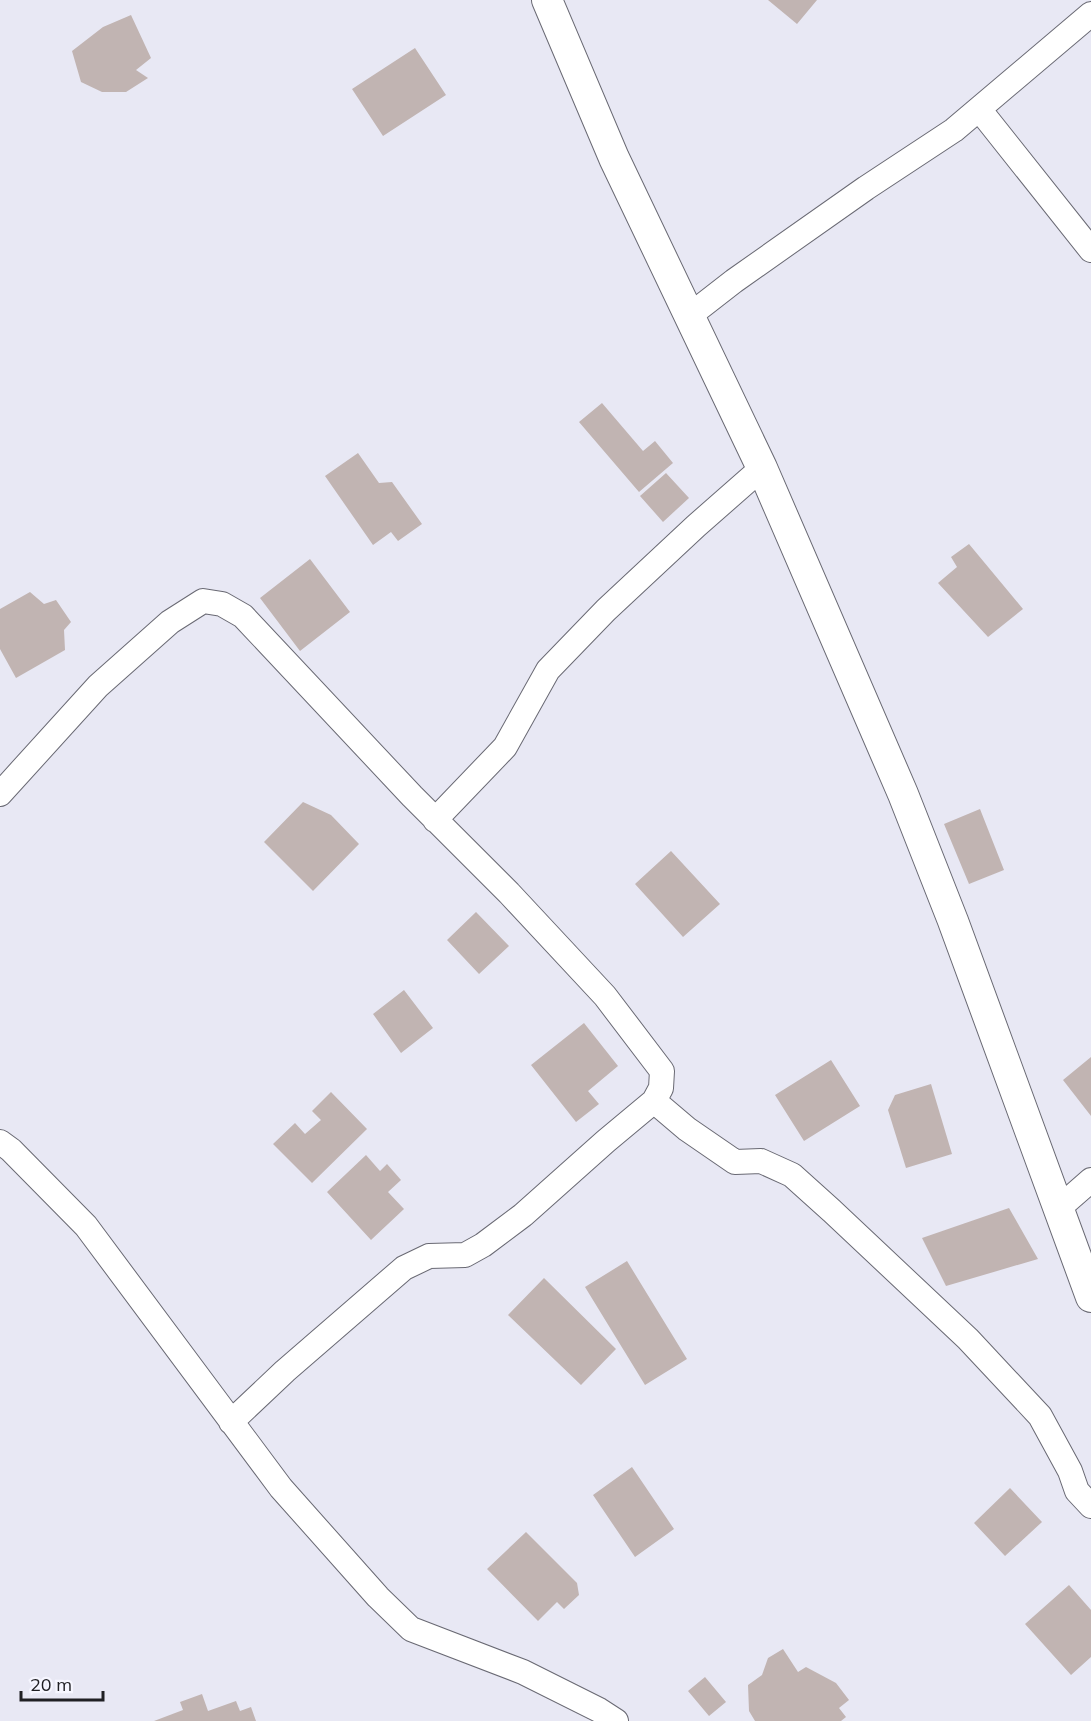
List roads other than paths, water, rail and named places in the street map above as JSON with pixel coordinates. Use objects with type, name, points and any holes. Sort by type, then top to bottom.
[{"type":"street","points":[[547,0],[614,158],[762,468],[903,795],[1091,1297]]},
{"type":"street","points":[[689,316],[734,281],[954,130],[1091,14]]},
{"type":"street","points":[[979,109],[1091,250]]},
{"type":"street","points":[[435,820],[505,747],[548,670],[606,610],[696,525],[762,468]]},
{"type":"street","points":[[0,794],[98,686],[170,622],[203,601],[222,604],[243,616],[435,820],[509,893],[605,996],[662,1071],[661,1088],[654,1101],[523,1215],[483,1245],[465,1255],[429,1256],[404,1268],[285,1371],[231,1422]]},
{"type":"street","points":[[654,1101],[687,1129],[735,1162],[761,1161],[792,1175],[832,1211],[968,1339],[1040,1416],[1070,1471],[1077,1491],[1091,1506]]},
{"type":"street","points":[[0,1142],[11,1150],[86,1226],[281,1488],[378,1597],[411,1629],[523,1672],[599,1710],[616,1721]]},
{"type":"street","points":[[1059,1208],[1091,1180]]}]
